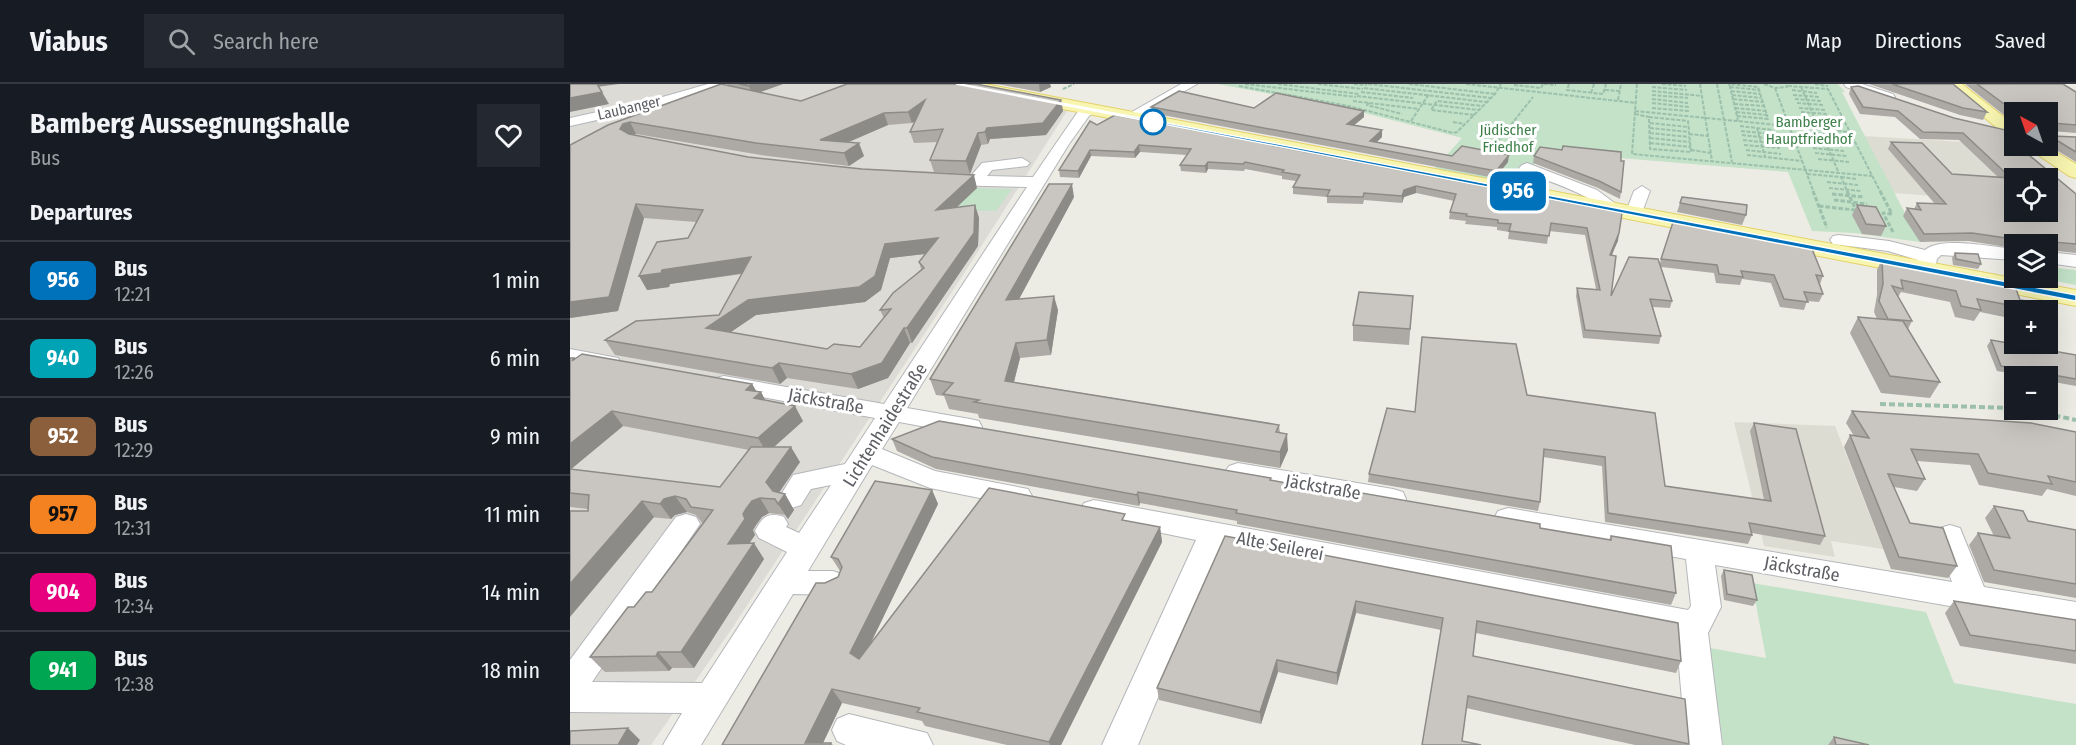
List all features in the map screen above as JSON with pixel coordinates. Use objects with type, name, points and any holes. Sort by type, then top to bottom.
[{"type":"main road","points":[[960,84],[1625,212],[1928,263],[2020,296],[2076,298]]},
{"type":"main road","points":[[1952,84],[2004,124]]},
{"type":"main road","points":[[2050,156],[2076,172]]},
{"type":"street","name":"Laubanger","points":[[570,122],[656,103],[722,84]]},
{"type":"street","points":[[1130,117],[1191,84]]},
{"type":"street","points":[[1850,84],[1901,102]]},
{"type":"street","name":"Lichtenhaidestraße","points":[[681,745],[1038,182],[1081,117],[1092,109]]},
{"type":"street","points":[[570,130],[602,122]]},
{"type":"street","points":[[1980,126],[2004,130]]},
{"type":"street","points":[[975,181],[987,166],[1022,163]]},
{"type":"street","points":[[1527,168],[1592,193],[1625,212],[1642,191]]},
{"type":"street","points":[[1529,194],[1544,174]]},
{"type":"street","points":[[932,179],[1038,182]]},
{"type":"street","points":[[1834,236],[1889,246],[1928,263],[1936,250],[1950,249],[2004,254]]},
{"type":"street","points":[[2058,259],[2076,261]]},
{"type":"street","points":[[570,356],[627,366]]},
{"type":"street","name":"Jäckstraße","points":[[700,379],[990,430]]},
{"type":"street","points":[[792,498],[802,482],[862,461]]},
{"type":"street","name":"Alte Seilerei","points":[[862,461],[930,479],[1696,624]]},
{"type":"street","name":"Jäckstraße","points":[[1218,469],[1423,504]]},
{"type":"street","name":"Jäckstraße","points":[[1482,514],[2076,615]]},
{"type":"street","points":[[570,687],[686,524]]},
{"type":"street","points":[[774,524],[769,531],[806,549]]},
{"type":"street","points":[[1120,745],[1213,533]]},
{"type":"street","points":[[1950,536],[1973,597]]},
{"type":"street","points":[[1699,551],[1706,607],[1692,632],[1704,745]]},
{"type":"street","points":[[785,582],[833,583]]},
{"type":"street","points":[[570,697],[711,698]]},
{"type":"street","points":[[859,736],[915,745]]},
{"type":"path","points":[[1413,99],[1243,84],[1239,86],[1349,106],[1454,133],[1495,94],[1500,86]]},
{"type":"path","points":[[1278,84],[1479,110]]},
{"type":"path","points":[[1318,84],[1366,86],[1491,98]]},
{"type":"path","points":[[1354,84],[1487,102]]},
{"type":"path","points":[[1409,84],[1495,94]]},
{"type":"path","points":[[1466,84],[1636,103]]},
{"type":"path","points":[[1512,89],[1515,84],[1541,88],[1543,84],[1556,85],[1553,93]]},
{"type":"path","points":[[1569,84],[1567,90],[1604,94],[1606,84]]},
{"type":"path","points":[[1579,92],[1581,84]]},
{"type":"path","points":[[1591,93],[1594,84]]},
{"type":"path","points":[[1618,100],[1621,84]]},
{"type":"path","points":[[1637,84],[1632,154],[1872,176]]},
{"type":"path","points":[[1662,84],[1688,98]]},
{"type":"path","points":[[1701,84],[1712,160]]},
{"type":"path","points":[[1717,84],[1732,162]]},
{"type":"path","points":[[1736,114],[1768,118],[1756,85],[1729,84],[1733,99],[1736,114],[1738,121]]},
{"type":"path","points":[[1764,84],[1775,88],[1787,85],[1828,86]]},
{"type":"path","points":[[1815,84],[1828,86]]},
{"type":"path","points":[[1286,94],[1296,85]]},
{"type":"path","points":[[1349,106],[1366,86]]},
{"type":"path","points":[[1828,86],[1892,214],[1874,212]]},
{"type":"path","points":[[1411,121],[1434,87]]},
{"type":"path","points":[[1801,87],[1819,129]]},
{"type":"path","points":[[1652,93],[1687,88]]},
{"type":"path","points":[[1775,88],[1819,206],[1834,236]]},
{"type":"path","points":[[1672,89],[1674,115]]},
{"type":"path","points":[[1652,93],[1672,89],[1702,96]]},
{"type":"path","points":[[1730,89],[1759,90]]},
{"type":"path","points":[[1730,89],[1760,94]]},
{"type":"path","points":[[1605,90],[1620,91]]},
{"type":"path","points":[[1792,90],[1817,93]]},
{"type":"path","points":[[1652,93],[1673,101],[1688,102]]},
{"type":"path","points":[[1794,94],[1819,97]]},
{"type":"path","points":[[1732,95],[1761,98]]},
{"type":"path","points":[[1527,168],[1511,159],[1486,155],[1533,97]]},
{"type":"path","points":[[1733,99],[1763,102]]},
{"type":"path","points":[[1795,99],[1821,101]]},
{"type":"path","points":[[1353,101],[1419,109]]},
{"type":"path","points":[[1474,115],[1431,110],[1437,101],[1483,106]]},
{"type":"path","points":[[1369,103],[1367,105],[1402,114]]},
{"type":"path","points":[[1652,103],[1689,107]]},
{"type":"path","points":[[1797,103],[1823,105]]},
{"type":"path","points":[[1734,104],[1764,106]]},
{"type":"path","points":[[1399,118],[1406,107]]},
{"type":"path","points":[[1652,108],[1689,111]]},
{"type":"path","points":[[1735,108],[1766,111]]},
{"type":"path","points":[[1799,108],[1825,110]]},
{"type":"path","points":[[1635,112],[1850,132]]},
{"type":"path","points":[[1635,112],[1649,117],[1688,121],[1691,149]]},
{"type":"path","points":[[1801,112],[1827,114]]},
{"type":"path","points":[[1649,117],[1650,149],[1691,152],[1691,149]]},
{"type":"path","points":[[1803,117],[1829,119]]},
{"type":"path","points":[[1804,121],[1832,124]]},
{"type":"path","points":[[1453,122],[1465,124]]},
{"type":"path","points":[[1650,123],[1688,127]]},
{"type":"path","points":[[1740,126],[1773,130]]},
{"type":"path","points":[[1650,128],[1708,136]]},
{"type":"path","points":[[1757,128],[1765,157]]},
{"type":"path","points":[[1741,131],[1793,136]]},
{"type":"path","points":[[1807,132],[1852,137]]},
{"type":"path","points":[[1650,133],[1689,134]]},
{"type":"path","points":[[1822,134],[1839,172]]},
{"type":"path","points":[[1742,135],[1776,139]]},
{"type":"path","points":[[1809,137],[1839,140]]},
{"type":"path","points":[[1650,138],[1690,142]]},
{"type":"path","points":[[1743,140],[1778,144]]},
{"type":"path","points":[[1811,142],[1842,146]]},
{"type":"path","points":[[1650,143],[1711,153]]},
{"type":"path","points":[[1744,145],[1779,148]]},
{"type":"path","points":[[1813,148],[1844,151]]},
{"type":"path","points":[[1654,150],[1654,156]]},
{"type":"path","points":[[1746,150],[1781,154]]},
{"type":"path","points":[[1815,153],[1847,156]]},
{"type":"path","points":[[1747,155],[1802,161]]},
{"type":"path","points":[[1818,159],[1849,162]]},
{"type":"path","points":[[1807,174],[1856,179]]},
{"type":"path","points":[[1841,177],[1856,210]]},
{"type":"path","points":[[1827,182],[1858,185]]},
{"type":"path","points":[[1829,188],[1861,191]]},
{"type":"path","points":[[1832,194],[1864,197]]},
{"type":"path","points":[[1834,200],[1867,204]]},
{"type":"path","points":[[1819,206],[1865,211]]},
{"type":"path","points":[[1883,213],[1896,238]]},
{"type":"path","points":[[1880,404],[2004,408]]},
{"type":"path","points":[[2058,416],[2076,420]]},
{"type":"shaded area","points":[[570,84],[1000,84],[980,93],[1067,111],[965,272],[731,630],[651,745],[570,745]]},
{"type":"shaded area","points":[[1863,136],[1998,144],[2009,168],[2004,168],[2004,201],[1893,193]]},
{"type":"shaded area","points":[[1734,422],[1835,426],[1883,549],[1831,541],[1835,557],[1764,546]]},
{"type":"green space","name":"Bamberger Hauptfriedhof","points":[[1218,84],[1838,84],[1845,92],[1842,92],[1920,242],[1854,233],[1812,231],[1788,172],[1620,158],[1537,159],[1532,168],[1528,167],[1516,184],[1435,168],[1462,138],[1345,108]]},
{"type":"green space","points":[[977,188],[1012,189],[996,211],[953,210]]},
{"type":"green space","points":[[2058,268],[2076,270],[2076,285],[2058,282]]},
{"type":"green space","points":[[1752,583],[1926,612],[1954,683],[2076,704],[2076,745],[1723,745],[1710,648],[1766,658]]},
{"type":"building","points":[[570,84],[597,84],[602,92],[570,98]]},
{"type":"building","points":[[721,84],[801,101],[847,84],[976,84],[1061,100],[1043,123],[987,128],[985,132],[978,133],[966,161],[930,160],[943,129],[910,132],[925,100],[908,112],[884,113],[820,140],[859,143],[844,153],[756,143],[630,122],[623,124],[620,129],[629,134],[748,157],[862,169],[974,175],[936,210],[975,205],[974,233],[907,328],[904,328],[882,363],[851,374],[779,363],[772,368],[605,340],[636,321],[719,315],[751,257],[662,270],[661,273],[639,276],[657,242],[688,238],[703,210],[636,204],[609,297],[570,302],[570,145],[608,125]],"holes":[[[938,238],[919,262],[924,268],[893,293],[880,310],[891,309],[860,347],[834,344],[827,349],[706,328],[748,300],[859,287],[875,276],[885,244]]]},
{"type":"building","points":[[1892,84],[1953,84],[1987,112],[1963,108]]},
{"type":"building","points":[[1977,84],[2063,84],[2076,92],[2076,125],[2058,124],[2058,102],[2004,102],[2004,104]]},
{"type":"building","points":[[1858,86],[1954,118],[2004,130],[2004,156],[2030,156],[2045,168],[2004,168],[2004,171],[1963,133],[1923,132],[1898,111],[1863,107],[1851,87]]},
{"type":"building","points":[[1179,91],[1254,108],[1276,93],[1364,111],[1347,124],[1382,130],[1370,141],[1452,156],[1462,146],[1509,155],[1496,171],[1151,107]]},
{"type":"building","points":[[1115,115],[1622,213],[1619,233],[1610,255],[1616,256],[1611,296],[1629,257],[1658,259],[1672,301],[1650,299],[1661,336],[1585,330],[1577,288],[1600,290],[1587,228],[1551,223],[1549,236],[1509,231],[1511,224],[1450,212],[1456,194],[1416,186],[1404,190],[1402,196],[1364,193],[1363,197],[1327,196],[1330,190],[1293,187],[1300,175],[1282,172],[1284,170],[1245,162],[1243,164],[1208,162],[1205,166],[1180,165],[1191,149],[1139,145],[1134,152],[1090,150],[1078,171],[1059,170],[1090,121],[1097,125]]},
{"type":"building","points":[[2058,136],[2076,137],[2076,152],[2058,141]]},
{"type":"building","points":[[1891,142],[1922,143],[1952,174],[2004,178],[2004,222],[2058,222],[2058,179],[2076,194],[2076,244],[2058,242],[2058,234],[2004,234],[2004,238],[1972,233],[1924,234],[1907,208],[1921,210],[1917,203],[1946,204]]},
{"type":"building","points":[[1563,146],[1621,152],[1621,161],[1624,161],[1621,192],[1534,156],[1540,147],[1562,150]]},
{"type":"building","points":[[1049,184],[1072,184],[1006,300],[1054,296],[1047,340],[1016,343],[1005,381],[1279,425],[1276,432],[1287,434],[1280,452],[974,402],[979,400],[943,394],[953,383],[930,379]]},
{"type":"building","points":[[1682,197],[1747,205],[1746,215],[1680,203]]},
{"type":"building","points":[[1857,205],[1876,207],[1886,226],[1866,224]]},
{"type":"building","points":[[1673,222],[1812,249],[1823,276],[1816,275],[1823,294],[1804,292],[1808,302],[1784,299],[1774,275],[1741,271],[1743,277],[1719,274],[1717,265],[1661,259]]},
{"type":"building","points":[[1955,253],[1978,254],[1981,264],[1956,259]]},
{"type":"building","points":[[1882,259],[1990,279],[1991,284],[2016,289],[2020,300],[2004,300],[2004,304],[1977,299],[1981,310],[1961,306],[1956,291],[1901,280],[1903,289],[1892,286],[1912,321],[1888,319],[1879,301],[1883,284]]},
{"type":"building","points":[[1359,292],[1413,296],[1410,329],[1353,325]]},
{"type":"building","points":[[1858,317],[1903,321],[1940,382],[1890,376]]},
{"type":"building","points":[[1422,337],[1516,344],[1527,395],[1655,413],[1665,486],[1771,501],[1754,423],[1796,429],[1825,536],[1749,523],[1752,535],[1608,513],[1605,457],[1544,449],[1540,502],[1369,474],[1387,408],[1415,412]]},
{"type":"building","points":[[1991,340],[2004,342],[2004,354],[2058,354],[2058,352],[2076,355],[2076,379],[2058,376],[2058,366],[2001,366]]},
{"type":"building","points":[[582,354],[752,384],[746,390],[761,392],[754,398],[795,406],[758,438],[612,411],[570,444],[570,358],[574,358],[572,361]]},
{"type":"building","points":[[1852,411],[2031,423],[2076,432],[2076,482],[2048,476],[2052,484],[1988,473],[1978,454],[1911,449],[1925,479],[1888,474],[1910,523],[1943,528],[1957,566],[1899,557],[1850,435],[1869,438]]},
{"type":"building","points":[[939,421],[1271,478],[1270,480],[1361,497],[1362,493],[1540,524],[1540,528],[1611,540],[1611,536],[1671,546],[1676,593],[1236,513],[1237,510],[1138,492],[1137,495],[932,457],[892,439]]},
{"type":"building","points":[[751,447],[791,447],[766,482],[773,491],[785,494],[778,504],[775,499],[760,498],[752,501],[746,509],[743,514],[745,519],[728,544],[754,543],[681,652],[658,652],[656,656],[590,657],[628,607],[634,607],[646,592],[652,592],[713,510],[691,507],[686,499],[675,496],[664,499],[660,504],[642,501],[570,584],[570,511],[588,511],[589,495],[570,493],[570,469],[720,487]]},
{"type":"building","points":[[875,481],[932,490],[850,653],[859,659],[989,488],[1125,514],[1122,520],[1160,527],[1049,742],[917,712],[920,708],[832,689],[805,743],[831,743],[830,745],[722,745],[816,583],[825,583],[838,577],[842,567],[838,559],[831,557]]},
{"type":"building","points":[[1994,506],[2023,511],[2028,521],[2076,530],[2076,584],[1994,570],[1978,533],[2010,538]]},
{"type":"building","points":[[1225,536],[1678,623],[1681,661],[1477,621],[1473,656],[1685,699],[1689,744],[1468,696],[1462,741],[1481,745],[1422,745],[1443,618],[1356,601],[1337,673],[1277,660],[1260,712],[1157,688]]},
{"type":"building","points":[[1724,570],[1752,575],[1757,600],[1727,594]]},
{"type":"building","points":[[1954,601],[2076,620],[2076,651],[1970,635]]},
{"type":"building","points":[[628,728],[618,745],[570,745],[570,731]]},
{"type":"building","points":[[1834,737],[1869,745],[1836,745]]},
{"type":"bus line","name":"956","points":[[960,84],[2076,298]]},
{"type":"park label","name":"Jüdischer Friedhof","points":[[1508,138]]}]
